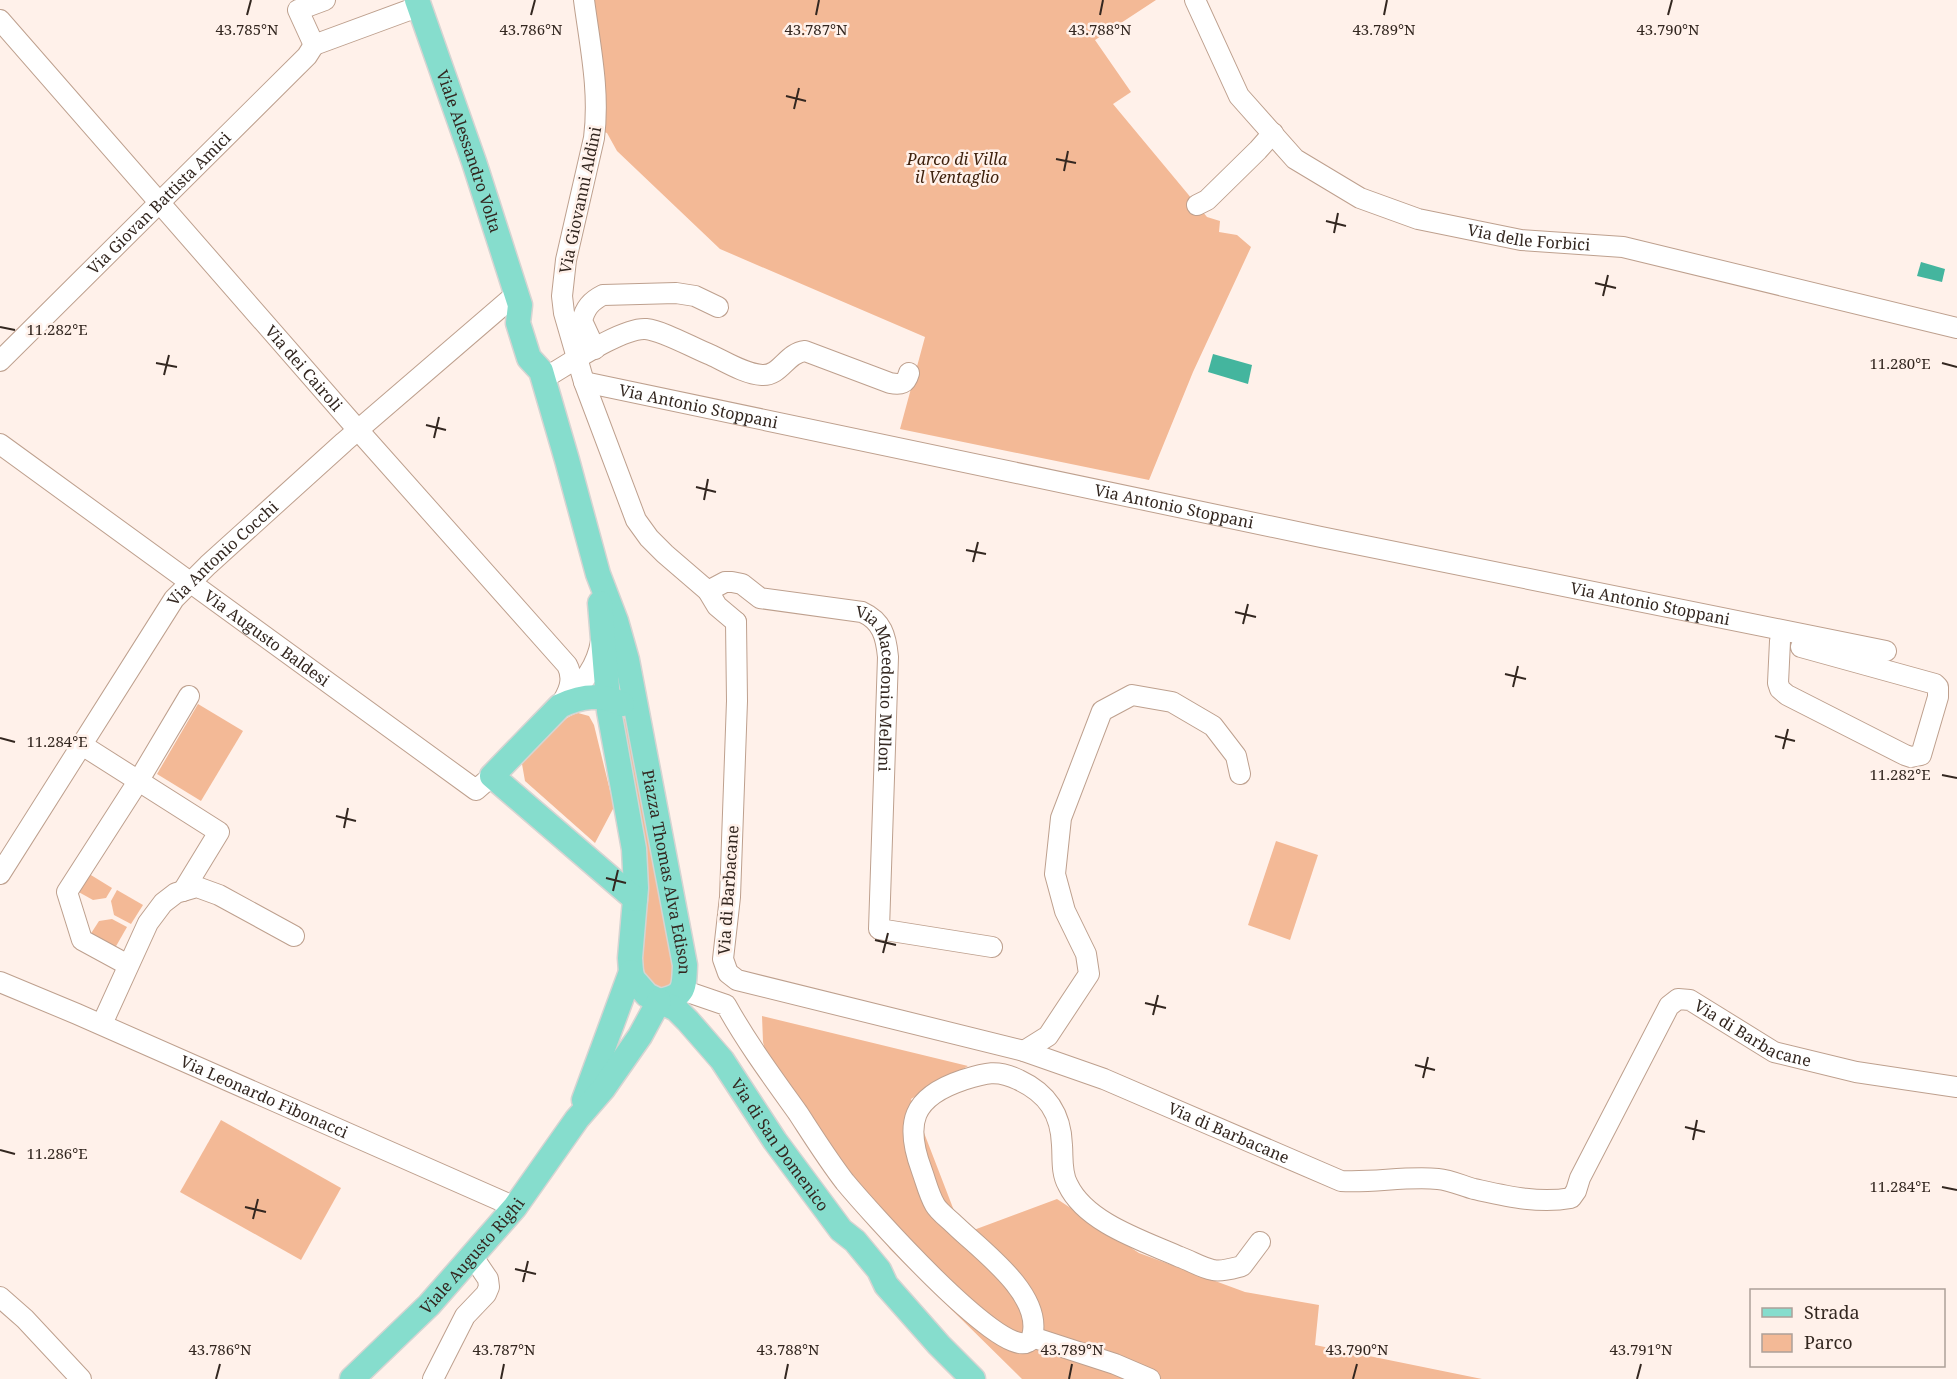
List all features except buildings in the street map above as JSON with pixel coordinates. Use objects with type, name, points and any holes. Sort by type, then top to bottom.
[{"type":"main road","name":"Viale Alessandro Volta","points":[[419,3],[518,299],[534,317],[544,353],[542,375],[598,574],[610,629]]},
{"type":"main road","name":"Piazza Thomas Alva Edison","points":[[610,629],[608,698],[634,849],[635,899],[630,950],[631,972]]},
{"type":"main road","name":"Piazza Thomas Alva Edison","points":[[610,629],[627,660],[685,965],[683,990],[675,997],[659,1001]]},
{"type":"main road","points":[[635,899],[484,783],[560,706],[581,698],[608,698],[624,705],[639,720]]},
{"type":"main road","name":"Via di San Domenico","points":[[685,965],[691,993],[722,1060]]},
{"type":"main road","points":[[631,972],[638,986],[659,1001]]},
{"type":"main road","name":"Viale Augusto Righi","points":[[577,1119],[631,972]]},
{"type":"main road","name":"Via di San Domenico","points":[[659,1001],[680,1011],[722,1060],[775,1141],[841,1230],[855,1241],[879,1270],[886,1285],[939,1345],[973,1379]]},
{"type":"main road","name":"Viale Augusto Righi","points":[[352,1379],[406,1328],[473,1257],[515,1207],[577,1119],[596,1098],[626,1056],[647,1025],[659,1001]]},
{"type":"street","points":[[325,0],[295,5],[314,45],[419,3]]},
{"type":"street","name":"Via Giovanni Aldini","points":[[576,360],[562,296],[566,260],[594,138],[596,120],[595,78],[584,0]]},
{"type":"street","name":"Via delle Forbici","points":[[1195,0],[1239,96],[1295,159],[1360,198],[1418,219],[1521,240],[1623,246],[1957,328]]},
{"type":"street","name":"Via dei Cairoli","points":[[0,20],[7,37],[160,202],[358,430],[567,665],[571,681],[568,694],[560,706]]},
{"type":"street","name":"Via Giovan Battista Amici","points":[[0,361],[307,56],[314,45]]},
{"type":"street","points":[[1197,205],[1207,200],[1273,133]]},
{"type":"street","points":[[595,348],[582,321],[585,310],[593,300],[603,295],[676,293],[695,296],[718,307]]},
{"type":"street","name":"Via Antonio Cocchi","points":[[0,874],[174,599],[358,430],[518,299]]},
{"type":"street","points":[[542,375],[633,331],[649,329],[742,369],[762,375],[777,371],[792,354],[805,351],[890,383],[902,384],[907,380],[909,374]]},
{"type":"street","points":[[576,360],[636,520],[649,538],[708,591],[717,606],[736,622],[749,612],[760,598]]},
{"type":"street","name":"Via Antonio Stoppani","points":[[584,382],[1321,537],[1887,651]]},
{"type":"street","name":"Via Augusto Baldesi","points":[[0,444],[190,582],[484,783]]},
{"type":"street","name":"Via Macedonio Melloni","points":[[708,591],[725,582],[742,584],[760,598],[862,612],[870,616],[882,628],[887,642],[888,657],[879,929],[992,946]]},
{"type":"street","name":"Via di Barbacane","points":[[736,622],[737,701],[730,897],[723,952],[724,966],[728,973],[737,980],[1024,1051],[1104,1079],[1341,1181],[1441,1179],[1515,1198],[1556,1201],[1571,1198],[1670,1006],[1678,999],[1690,1000],[1774,1052],[1856,1072],[1957,1087]]},
{"type":"street","points":[[1765,627],[1764,636],[1935,684],[1938,687],[1938,697],[1921,754],[1911,757],[1905,755],[1787,695],[1780,689],[1778,683],[1780,641]]},
{"type":"street","points":[[560,706],[590,672],[610,629]]},
{"type":"street","points":[[1024,1051],[1048,1036],[1089,974],[1086,954],[1065,911],[1055,874],[1061,818],[1102,711],[1132,695],[1172,702],[1213,726],[1236,756],[1240,774]]},
{"type":"street","points":[[128,965],[82,940],[67,892],[139,780],[189,696]]},
{"type":"street","points":[[81,745],[219,832],[183,891]]},
{"type":"street","points":[[102,1024],[148,923],[163,903],[176,893],[197,887],[219,895],[294,936]]},
{"type":"street","name":"Via Leonardo Fibonacci","points":[[7,985],[102,1024],[515,1207]]},
{"type":"street","points":[[691,993],[726,1005],[741,1032],[845,1181],[917,1261],[976,1317],[1013,1341],[1026,1344],[1030,1342],[1034,1325],[1029,1306],[1014,1282],[936,1206],[914,1148],[914,1121],[920,1107],[931,1095],[945,1086],[981,1074],[1000,1072],[1034,1088],[1048,1101],[1055,1112],[1061,1134],[1066,1184],[1082,1205],[1103,1221],[1131,1236],[1215,1271],[1242,1266],[1260,1242]]},
{"type":"street","points":[[433,1379],[465,1317],[486,1294],[489,1287],[488,1279],[473,1257]]},
{"type":"street","points":[[0,1297],[18,1312],[81,1379]]},
{"type":"street","points":[[1032,1337],[1115,1364],[1150,1379]]},
{"type":"green space","name":"Parco di Villa il Ventaglio","points":[[590,0],[1156,0],[1095,40],[1131,92],[1113,104],[1207,217],[1220,221],[1219,232],[1237,235],[1251,247],[1193,372],[1149,480],[900,429],[925,337],[720,249],[617,151],[607,133],[601,131]]},
{"type":"green space","points":[[198,704],[243,731],[201,801],[157,774]]},
{"type":"green space","points":[[578,713],[589,716],[594,725],[614,807],[595,843],[525,781],[522,764],[555,727]]},
{"type":"green space","points":[[627,717],[630,719],[676,986],[657,990],[641,970],[622,720]]},
{"type":"green space","points":[[1276,841],[1318,855],[1290,940],[1248,925]]},
{"type":"green space","points":[[86,872],[112,888],[106,898],[93,900],[75,890]]},
{"type":"green space","points":[[117,890],[143,905],[131,924],[114,915],[111,901]]},
{"type":"green space","points":[[112,919],[127,927],[115,948],[90,935],[99,921]]},
{"type":"green space","points":[[762,1016],[968,1066],[911,1099],[963,1234],[1057,1199],[1139,1253],[1245,1292],[1319,1305],[1315,1345],[1482,1379],[1022,1379],[890,1249],[778,1099],[763,1042]]},
{"type":"green space","points":[[221,1120],[341,1188],[301,1260],[180,1192]]},
{"type":"shaded area","points":[[1921,262],[1945,269],[1942,282],[1917,276]]},
{"type":"shaded area","points":[[1213,354],[1252,365],[1248,384],[1208,372]]}]
